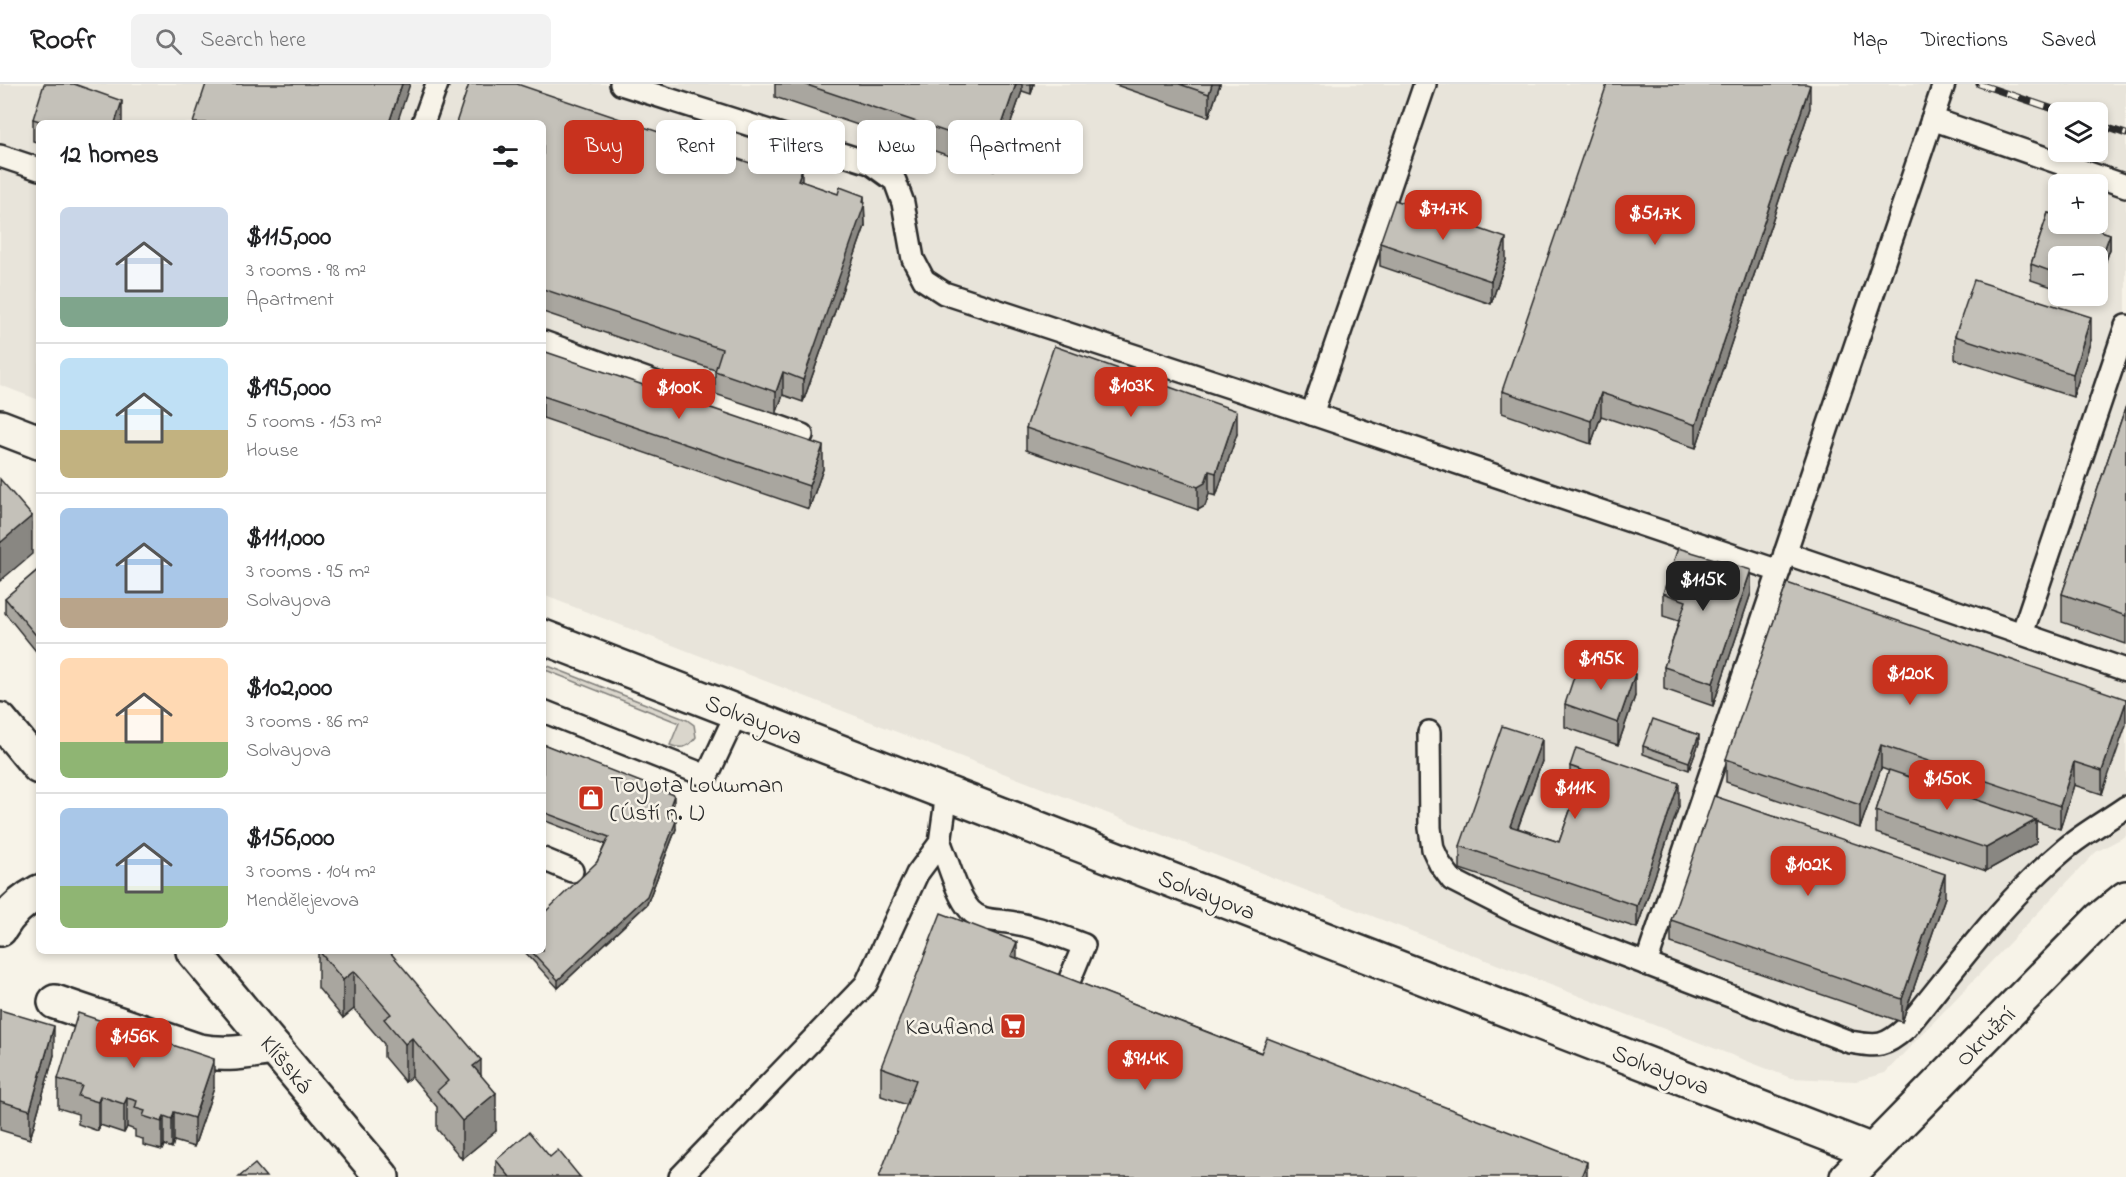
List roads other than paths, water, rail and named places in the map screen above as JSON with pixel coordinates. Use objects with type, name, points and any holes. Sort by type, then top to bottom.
[{"type":"street","points":[[0,427],[36,441]]},
{"type":"street","name":"Solvayova","points":[[546,638],[1872,1151]]},
{"type":"street","points":[[0,720],[36,763]]},
{"type":"street","points":[[0,929],[11,912],[36,894]]},
{"type":"street","name":"Okružní","points":[[1847,1177],[2100,919],[2126,898]]},
{"type":"street","name":"Klíšská","points":[[196,954],[382,1177]]},
{"type":"street","points":[[55,1002],[199,1051],[232,1054],[274,1048]]},
{"type":"lane","points":[[424,120],[437,84]]},
{"type":"lane","points":[[621,84],[870,163],[895,181],[903,203],[913,259],[924,280],[944,293],[1312,414],[1782,562],[2022,634],[2126,670]]},
{"type":"lane","points":[[1312,414],[1425,84]]},
{"type":"lane","points":[[1646,964],[1944,84]]},
{"type":"lane","points":[[1932,119],[2126,186]]},
{"type":"lane","points":[[0,156],[36,168]]},
{"type":"lane","points":[[2022,634],[2126,326]]},
{"type":"lane","points":[[546,343],[801,435]]},
{"type":"lane","points":[[546,712],[707,776],[737,712]]},
{"type":"lane","points":[[1429,732],[1430,828],[1433,849],[1440,864],[1452,880],[1515,912],[1646,964],[1850,1042],[1872,1046],[1892,1041],[1906,1028],[2005,907],[2034,877],[2067,847],[2126,807]]},
{"type":"lane","points":[[680,1177],[866,984],[918,874],[940,843],[946,793]]},
{"type":"lane","points":[[940,843],[952,869],[960,896],[972,912],[983,919],[1033,926],[1084,945],[1060,1003]]},
{"type":"lane","points":[[546,860],[572,871]]},
{"type":"railway","points":[[1979,84],[2048,107]]},
{"type":"railway","points":[[2108,128],[2126,134]]},
{"type":"place","name":"Toyota Louwman (Ústí n. L)","points":[[591,798]]},
{"type":"place","name":"Kaufland","points":[[1013,1026]]}]
